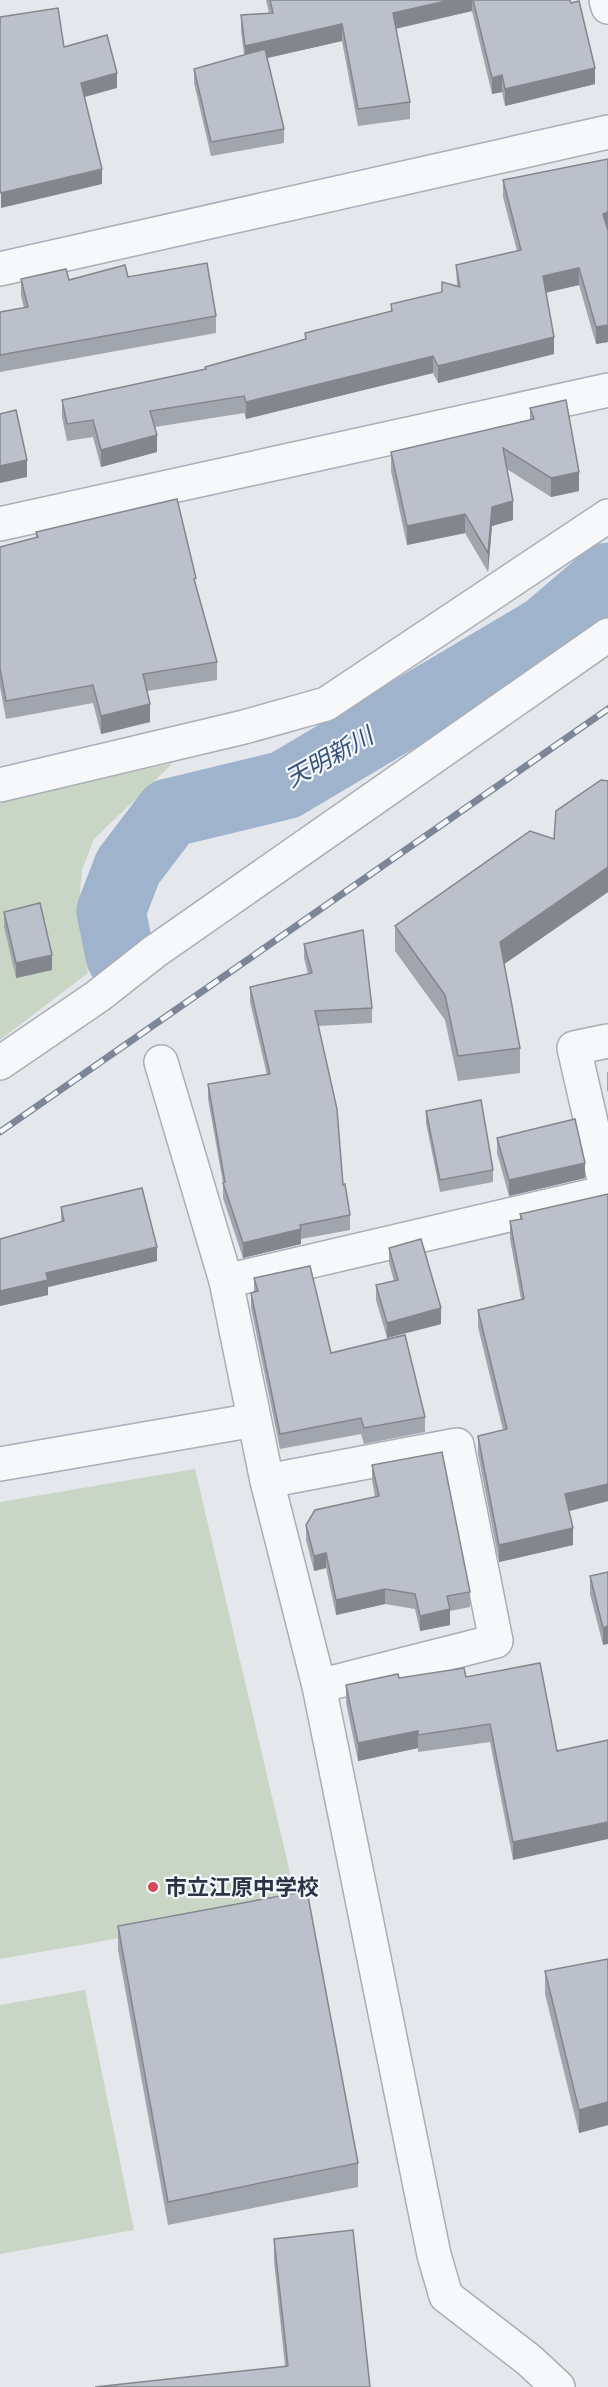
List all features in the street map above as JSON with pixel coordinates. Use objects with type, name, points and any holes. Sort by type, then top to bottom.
[{"type":"street","points":[[606,0],[608,7]]},
{"type":"street","points":[[0,269],[608,132]]},
{"type":"street","points":[[0,524],[608,390]]},
{"type":"street","points":[[0,785],[244,727],[326,704],[608,516]]},
{"type":"street","points":[[0,1063],[98,996],[154,952],[608,635]]},
{"type":"street","points":[[226,1281],[607,1194],[574,1048],[608,1041]]},
{"type":"street","points":[[161,1062],[226,1281],[267,1481],[319,1686],[434,2255],[446,2296],[529,2360],[558,2387]]},
{"type":"street","points":[[0,1464],[254,1420]]},
{"type":"street","points":[[267,1481],[457,1445],[496,1641],[319,1686]]},
{"type":"green space","points":[[173,763],[94,839],[82,870],[78,914],[88,973],[0,1040],[0,802]]},
{"type":"green space","points":[[195,1469],[298,1907],[0,1959],[0,1502]]},
{"type":"green space","points":[[85,1990],[134,2230],[0,2254],[0,2005]]},
{"type":"building","points":[[270,0],[450,0],[393,13],[410,102],[358,109],[342,24],[245,46],[241,15],[273,13]]},
{"type":"building","points":[[473,0],[570,0],[571,3],[579,1],[595,68],[505,89],[502,75],[492,78]]},
{"type":"building","points":[[58,8],[64,47],[107,35],[117,73],[81,83],[102,169],[1,193],[0,17]]},
{"type":"building","points":[[265,49],[284,129],[211,142],[194,69]]},
{"type":"building","points":[[608,159],[608,212],[603,214],[608,231],[608,325],[596,327],[579,268],[543,276],[554,337],[438,366],[433,356],[246,402],[244,396],[150,411],[157,435],[101,450],[93,420],[67,424],[62,400],[206,369],[205,367],[306,339],[305,333],[392,311],[391,304],[442,292],[442,282],[460,287],[456,265],[521,250],[503,180]]},
{"type":"building","points":[[207,263],[216,316],[0,355],[0,312],[28,307],[21,279],[66,269],[69,280],[125,265],[128,277]]},
{"type":"building","points":[[566,400],[579,472],[551,478],[503,448],[513,501],[492,507],[488,553],[465,514],[407,526],[391,452],[534,419],[530,408]]},
{"type":"building","points":[[16,410],[27,460],[0,466],[0,414]]},
{"type":"building","points":[[177,499],[196,578],[194,579],[217,662],[143,674],[150,704],[101,716],[93,685],[6,701],[0,669],[0,547],[38,537],[36,532]]},
{"type":"building","points":[[601,780],[608,781],[608,867],[500,942],[520,1048],[458,1056],[445,995],[395,926],[530,831],[554,839],[556,811]]},
{"type":"building","points":[[40,903],[52,955],[16,963],[4,912]]},
{"type":"building","points":[[363,930],[372,1008],[315,1011],[337,1109],[343,1185],[345,1184],[350,1215],[300,1225],[301,1229],[243,1243],[223,1183],[225,1182],[208,1084],[270,1074],[250,987],[312,973],[304,944]]},
{"type":"building","points":[[481,1100],[493,1170],[440,1180],[426,1111]]},
{"type":"building","points":[[575,1119],[585,1163],[509,1180],[497,1138]]},
{"type":"building","points":[[142,1188],[157,1247],[46,1273],[48,1280],[0,1291],[0,1239],[64,1221],[61,1207]]},
{"type":"building","points":[[608,1194],[608,1484],[565,1494],[573,1528],[499,1545],[478,1436],[507,1429],[478,1310],[524,1299],[510,1221],[522,1219],[520,1214]]},
{"type":"building","points":[[421,1239],[441,1308],[387,1323],[376,1285],[398,1280],[389,1248]]},
{"type":"building","points":[[310,1266],[331,1353],[405,1335],[425,1417],[364,1428],[361,1418],[280,1434],[251,1293],[258,1291],[254,1278]]},
{"type":"building","points":[[442,1452],[470,1592],[447,1596],[450,1609],[420,1616],[415,1594],[385,1589],[336,1600],[326,1553],[314,1556],[306,1525],[315,1510],[379,1496],[372,1465]]},
{"type":"building","points":[[608,1572],[608,1626],[603,1628],[590,1576]]},
{"type":"building","points":[[540,1663],[557,1751],[608,1740],[608,1822],[513,1842],[490,1724],[418,1735],[418,1731],[358,1743],[346,1685],[398,1674],[399,1678],[464,1668],[466,1677]]},
{"type":"building","points":[[307,1891],[358,2163],[168,2202],[118,1926]]},
{"type":"building","points":[[608,1959],[608,2102],[579,2110],[545,1971]]},
{"type":"building","points":[[353,2230],[370,2387],[95,2387],[288,2366],[274,2239]]},
{"type":"waterway","name":"天明新川","points":[[120,956],[111,911],[128,867],[169,813],[285,785],[546,630],[608,577]]},
{"type":"railway","points":[[0,1132],[608,709]]},
{"type":"place","name":"市立江原中学校","points":[[153,1887]]}]
